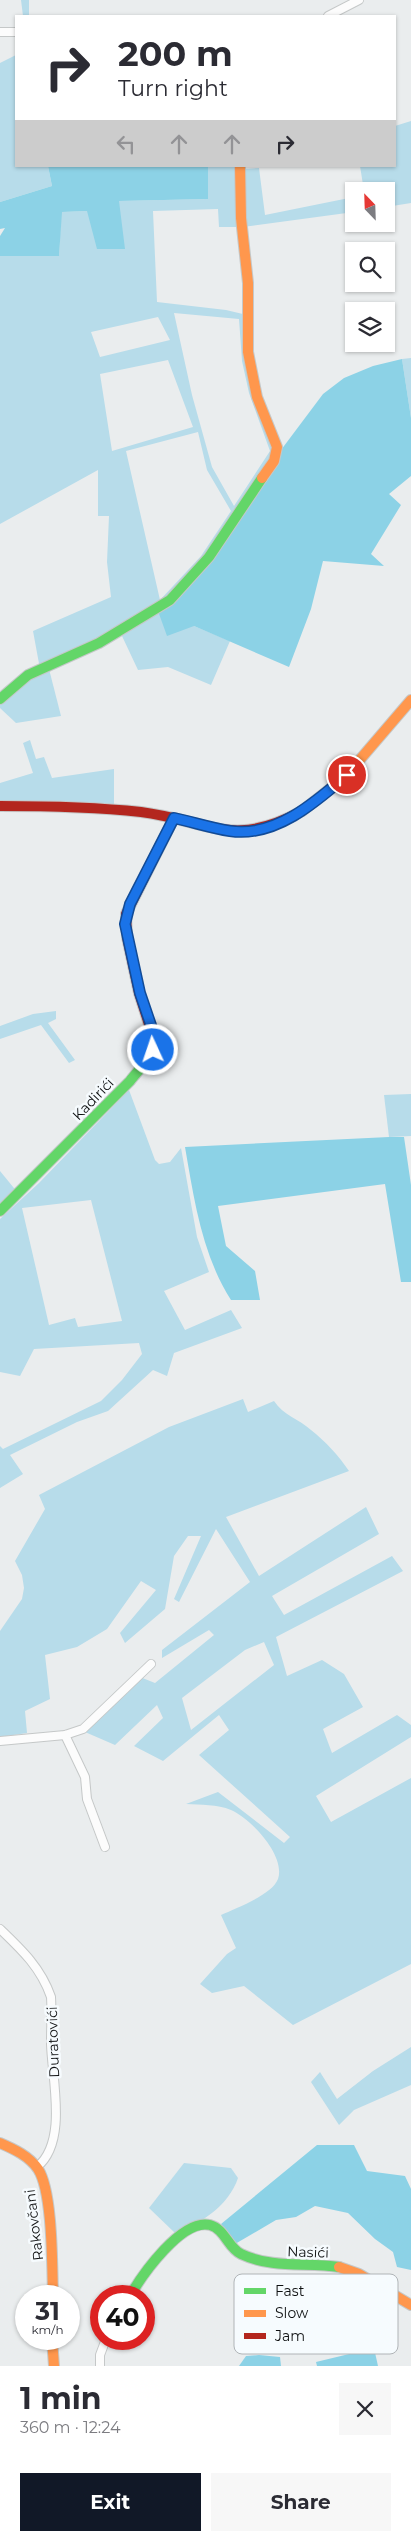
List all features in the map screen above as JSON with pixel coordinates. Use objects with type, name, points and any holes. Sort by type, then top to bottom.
[{"type":"street","points":[[330,15],[359,0]]},
{"type":"street","points":[[0,32],[15,32]]},
{"type":"street","points":[[0,699],[28,675],[99,643],[170,600],[209,557],[274,461],[277,446],[258,397],[248,352],[248,283],[241,218],[240,167]]},
{"type":"street","points":[[0,806],[128,812],[174,818],[231,831],[246,832],[282,821],[312,804],[347,775],[411,700]]},
{"type":"street","name":"Kadirići","points":[[0,1211],[130,1081],[148,1060],[153,1050],[154,1034],[140,993],[125,924],[130,904],[174,818]]},
{"type":"street","points":[[0,1741],[65,1734],[90,1724],[151,1664]]},
{"type":"street","points":[[65,1734],[85,1777],[87,1799],[105,1847]]},
{"type":"street","name":"Duratovići","points":[[0,1929],[32,1962],[46,1985],[50,1997],[56,2114],[51,2147],[46,2159],[37,2167]]},
{"type":"street","points":[[0,2143],[17,2150],[37,2167]]},
{"type":"street","name":"Rakovčani","points":[[37,2167],[46,2194],[51,2226],[53,2285]]},
{"type":"street","name":"Nasići","points":[[139,2285],[181,2234],[195,2227],[209,2225],[221,2232],[233,2250],[240,2254],[288,2266],[332,2266],[346,2268],[357,2274]]},
{"type":"street","name":"Nasići","points":[[398,2298],[411,2305]]},
{"type":"street","points":[[53,2350],[54,2366]]},
{"type":"street","points":[[100,2366],[102,2350]]},
{"type":"shaded area","points":[[21,0],[29,0],[29,15],[23,15]]},
{"type":"shaded area","points":[[15,56],[15,167],[48,167],[52,186],[0,202],[0,63]]},
{"type":"shaded area","points":[[411,121],[411,203],[395,206],[395,182],[363,182],[360,167],[396,167],[396,126]]},
{"type":"shaded area","points":[[48,167],[208,167],[208,199],[119,201],[125,249],[97,249],[87,211],[62,212],[59,256],[0,256],[0,236],[5,228],[0,229],[0,202],[52,186]]},
{"type":"shaded area","points":[[208,167],[240,167],[241,227],[219,227],[218,209],[153,211],[157,302],[226,310],[247,315],[248,355],[278,454],[238,515],[164,607],[40,669],[33,631],[111,597],[107,562],[109,516],[98,516],[98,470],[0,524],[0,256],[59,256],[61,212],[87,211],[119,201],[208,199]],"holes":[[[174,313],[239,319],[242,361],[249,393],[270,451],[234,506],[212,467],[192,395]],[[158,317],[170,340],[100,357],[91,332]],[[168,360],[193,427],[112,451],[100,374]],[[198,432],[207,470],[231,511],[201,556],[160,600],[126,451]]]},
{"type":"shaded area","points":[[259,168],[265,215],[345,199],[345,213],[243,227],[243,169]]},
{"type":"shaded area","points":[[411,358],[411,418],[402,359]]},
{"type":"shaded area","points":[[402,359],[411,418],[411,476],[389,494],[401,505],[371,554],[384,566],[323,561],[311,609],[289,667],[194,626],[167,636],[158,611],[205,562],[278,454],[323,394],[344,378],[373,366]]},
{"type":"shaded area","points":[[158,611],[230,641],[211,685],[168,667],[138,670],[122,636]]},
{"type":"shaded area","points":[[49,669],[61,716],[16,723],[0,708],[0,704],[23,683]]},
{"type":"shaded area","points":[[30,740],[36,759],[44,757],[52,778],[114,769],[114,808],[0,805],[0,783],[33,773],[23,743]]},
{"type":"shaded area","points":[[56,1011],[56,1019],[48,1023],[75,1060],[69,1063],[41,1025],[0,1039],[0,1026],[33,1014]]},
{"type":"shaded area","points":[[129,1090],[155,1160],[159,1164],[170,1162],[181,1148],[197,1237],[209,1272],[164,1291],[185,1330],[231,1310],[242,1328],[174,1353],[167,1376],[153,1370],[108,1411],[77,1422],[10,1455],[23,1474],[0,1488],[0,1446],[3,1449],[101,1401],[122,1380],[142,1354],[139,1343],[34,1349],[20,1376],[0,1372],[0,1219],[39,1183]],"holes":[[[91,1200],[122,1321],[78,1327],[75,1318],[49,1325],[22,1208]]]},
{"type":"shaded area","points":[[411,1094],[411,1136],[389,1137],[384,1095]]},
{"type":"shaded area","points":[[404,1137],[411,1185],[411,1282],[401,1282],[385,1184],[218,1206],[226,1246],[255,1271],[260,1300],[231,1300],[221,1283],[206,1246],[200,1226],[185,1147]]},
{"type":"shaded area","points":[[0,1171],[18,1193],[0,1210]]},
{"type":"shaded area","points":[[243,1399],[248,1412],[274,1401],[282,1410],[321,1439],[349,1471],[226,1517],[259,1576],[366,1507],[379,1534],[272,1596],[284,1615],[392,1556],[403,1571],[276,1637],[287,1676],[322,1660],[344,1674],[363,1707],[323,1729],[332,1753],[397,1715],[411,1725],[411,1737],[316,1796],[331,1822],[411,1778],[411,1964],[293,2025],[244,1986],[212,1993],[200,1984],[227,1954],[236,1948],[221,1915],[261,1896],[269,1890],[278,1879],[279,1869],[277,1859],[265,1839],[239,1814],[220,1807],[186,1804],[218,1792],[284,1843],[290,1837],[199,1755],[229,1730],[219,1715],[163,1761],[134,1746],[163,1718],[157,1705],[115,1745],[85,1732],[140,1677],[155,1683],[214,1635],[209,1630],[162,1658],[162,1650],[250,1582],[216,1529],[179,1602],[174,1599],[201,1536],[188,1536],[174,1556],[165,1609],[125,1643],[120,1633],[156,1590],[141,1581],[107,1629],[77,1647],[45,1655],[50,1699],[25,1711],[27,1733],[0,1737],[0,1631],[22,1599],[24,1588],[22,1575],[15,1561],[45,1509],[39,1495],[169,1427]],"holes":[[[264,1642],[274,1665],[191,1730],[182,1698],[245,1650]]]},
{"type":"shaded area","points":[[411,2047],[411,2085],[354,2110],[339,2125],[311,2082],[320,2072],[337,2099],[373,2071]]},
{"type":"shaded area","points":[[317,2145],[354,2145],[367,2171],[405,2176],[411,2189],[411,2270],[397,2267],[393,2252],[375,2239],[348,2213],[315,2206],[296,2217],[276,2220],[235,2244],[221,2224]]},
{"type":"shaded area","points":[[184,2163],[231,2168],[238,2178],[228,2197],[213,2212],[195,2224],[175,2233],[149,2208]]},
{"type":"shaded area","points":[[349,2354],[375,2354],[378,2366],[317,2366],[316,2362]]},
{"type":"shaded area","points":[[246,2356],[280,2357],[281,2366],[239,2366]]},
{"type":"traffic: fast","points":[[0,699],[28,675],[99,643],[170,600],[209,557],[262,478]]},
{"type":"traffic: fast","points":[[0,1211],[130,1081],[150,1055],[153,1037]]},
{"type":"traffic: fast","points":[[137,2285],[164,2250],[187,2230],[199,2225],[215,2227],[223,2234],[233,2248],[253,2259],[265,2262],[339,2267]]},
{"type":"traffic: slow","points":[[240,167],[241,218],[248,283],[248,352],[257,397],[277,447],[274,461],[262,478]]},
{"type":"traffic: slow","points":[[302,811],[345,777],[411,700]]},
{"type":"traffic: slow","points":[[0,2143],[16,2150],[30,2160],[38,2169],[43,2180],[47,2194],[51,2230],[53,2285]]},
{"type":"traffic: slow","points":[[339,2267],[359,2274]]},
{"type":"traffic: slow","points":[[398,2297],[411,2305]]},
{"type":"traffic: slow","points":[[53,2350],[54,2366]]},
{"type":"traffic: jam","points":[[0,806],[70,807],[141,812],[204,826],[238,830],[257,828],[278,822],[302,811]]},
{"type":"traffic: jam","points":[[153,1037],[139,993],[127,937],[126,914],[174,818]]},
{"type":"route","points":[[153,1050],[154,1034],[140,993],[126,937],[125,924],[126,914],[135,892],[174,818],[231,831],[246,832],[260,830],[272,826],[312,804],[347,775]]}]
